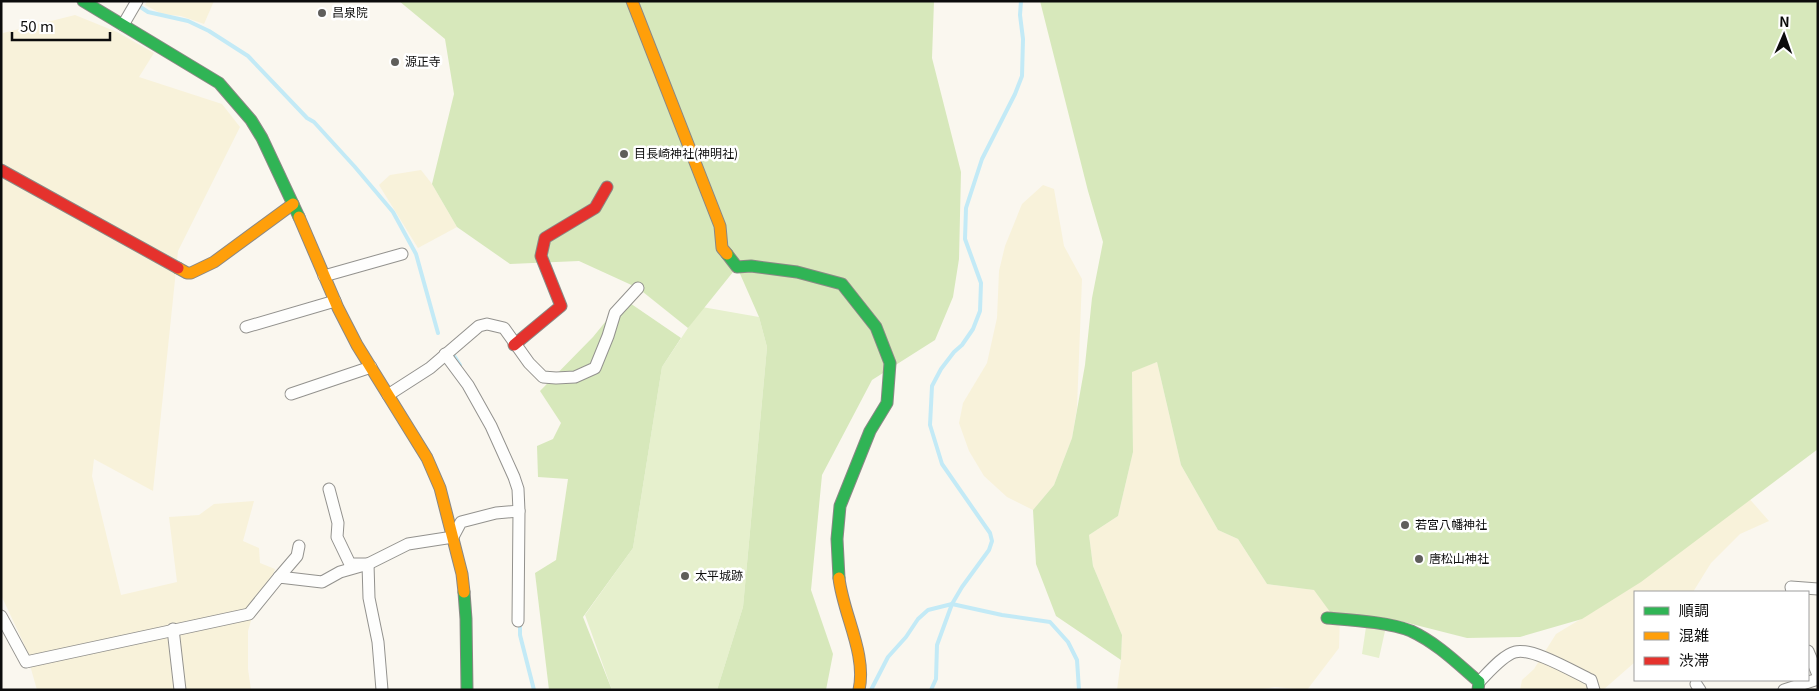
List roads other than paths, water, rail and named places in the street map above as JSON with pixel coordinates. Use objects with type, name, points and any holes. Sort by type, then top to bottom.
[{"type":"street","points":[[82,1],[219,83],[250,120],[262,138],[294,204],[335,301],[357,345],[427,458],[440,488],[462,574],[466,620],[467,690]]},
{"type":"street","points":[[632,1],[720,226],[722,248],[737,267],[751,266],[797,272],[842,284],[876,328],[890,363],[887,403],[870,431],[840,506],[838,573],[841,597],[860,665],[861,685],[858,690]]},
{"type":"street","points":[[123,25],[134,6]]},
{"type":"street","points":[[1,170],[187,273],[191,273],[214,262],[294,204]]},
{"type":"street","points":[[514,345],[561,306],[541,256],[545,238],[595,208],[607,187]]},
{"type":"street","points":[[324,276],[402,254]]},
{"type":"street","points":[[388,395],[430,368],[479,326],[487,324],[504,328],[514,345],[543,377],[575,377],[586,373],[595,368],[615,313],[638,288]]},
{"type":"street","points":[[246,328],[335,301]]},
{"type":"street","points":[[445,354],[468,385],[491,426],[518,489],[518,621]]},
{"type":"street","points":[[291,394],[371,367]]},
{"type":"street","points":[[329,489],[338,523],[337,537],[345,556],[350,564],[368,564]]},
{"type":"street","points":[[453,537],[461,522],[496,513],[519,510]]},
{"type":"street","points":[[279,577],[322,582],[340,572],[368,564],[408,544],[453,537]]},
{"type":"street","points":[[1,616],[26,662],[216,622],[249,614],[297,556],[299,546]]},
{"type":"street","points":[[368,564],[369,598],[378,642],[382,690]]},
{"type":"street","points":[[1792,591],[1791,587],[1818,589]]},
{"type":"street","points":[[1327,618],[1374,623],[1410,631],[1439,648],[1479,686],[1500,661],[1515,652],[1532,653],[1545,657],[1591,680],[1594,690]]},
{"type":"street","points":[[173,630],[180,690]]},
{"type":"street","points":[[1809,653],[1818,675]]},
{"type":"street","points":[[1784,690],[1818,679]]},
{"type":"waterway","points":[[931,690],[936,679],[937,645],[952,604],[989,550],[992,541],[990,533],[942,464],[930,425],[932,386],[941,369],[973,329],[980,311],[981,283],[965,239],[966,208],[982,159],[1015,94],[1022,76],[1021,1]]},
{"type":"waterway","points":[[136,4],[148,12],[188,21],[209,31],[248,56],[307,118],[314,122],[393,212],[416,254],[438,333]]},
{"type":"waterway","points":[[453,354],[460,365]]},
{"type":"waterway","points":[[871,690],[888,657],[906,637],[918,619],[928,610],[952,604],[1002,615],[1050,622],[1068,642],[1077,660],[1079,690]]},
{"type":"waterway","points":[[520,622],[520,635],[534,690]]},
{"type":"place","name":"昌泉院","points":[[322,13]]},
{"type":"place","name":"源正寺","points":[[395,62]]},
{"type":"place","name":"目長崎神社(神明社)","points":[[624,154]]},
{"type":"place","name":"若宮八幡神社","points":[[1405,525]]},
{"type":"place","name":"唐松山神社","points":[[1419,559]]},
{"type":"place","name":"太平城跡","points":[[685,576]]}]
